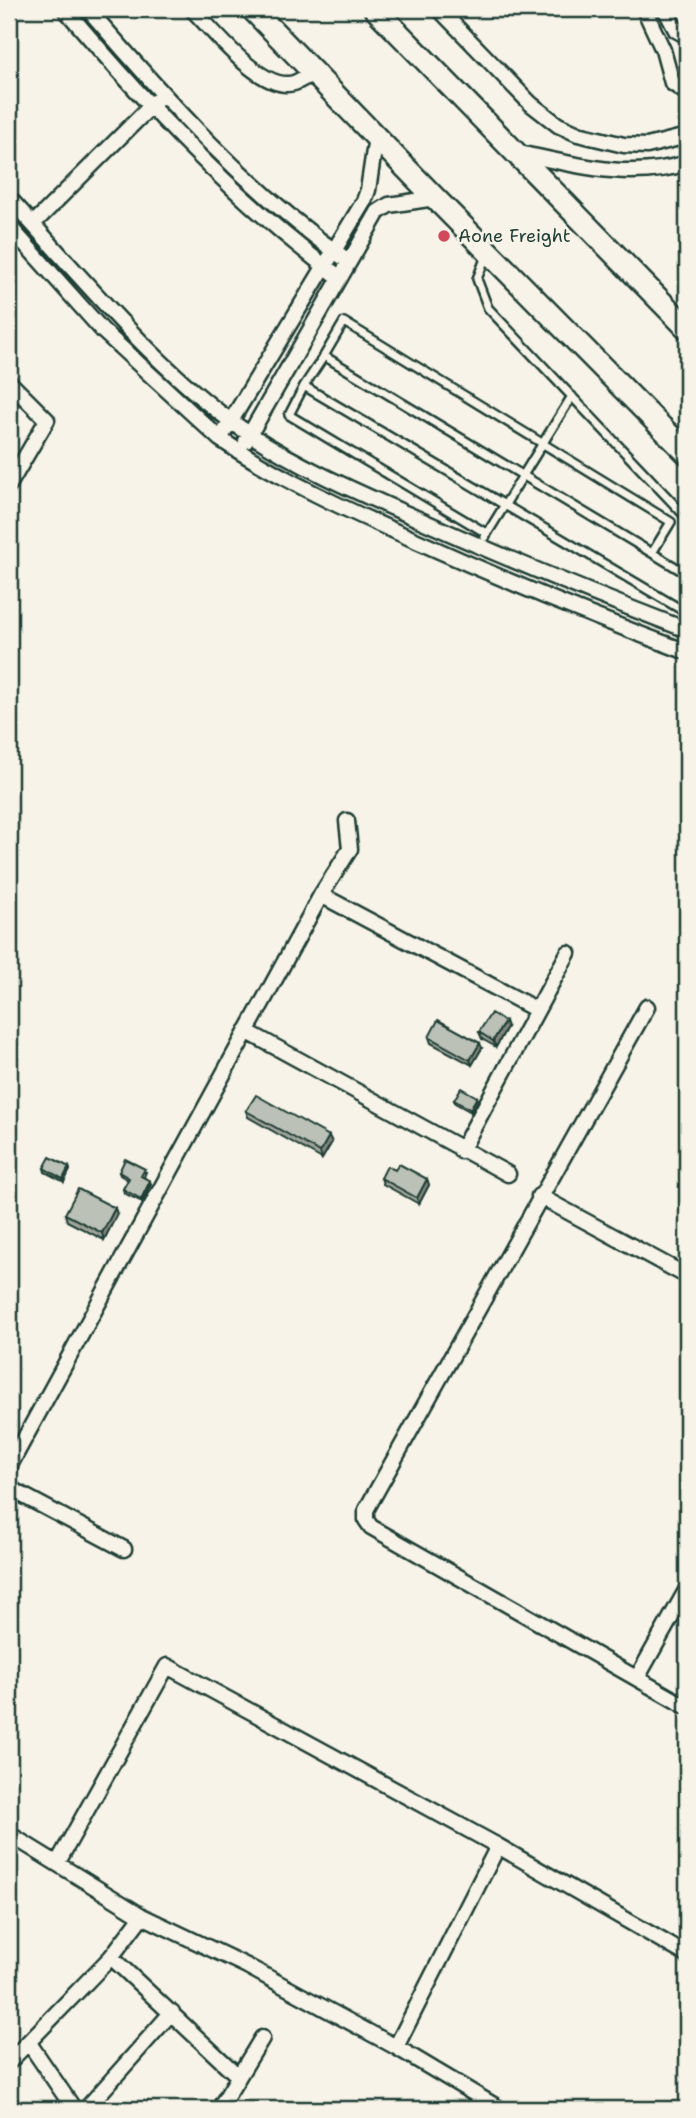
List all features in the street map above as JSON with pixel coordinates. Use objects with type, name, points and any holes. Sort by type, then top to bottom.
[{"type":"main road","points":[[252,9],[687,453]]},
{"type":"main road","points":[[375,9],[519,153],[687,328]]},
{"type":"street","points":[[65,9],[150,106],[205,161],[324,266],[339,276]]},
{"type":"street","points":[[88,9],[162,95],[250,185],[348,261]]},
{"type":"street","points":[[192,9],[254,71],[271,82],[292,84],[313,73]]},
{"type":"street","points":[[439,9],[531,104],[558,125],[578,134],[624,145],[647,146],[687,136]]},
{"type":"street","points":[[644,9],[659,40],[672,83],[687,93]]},
{"type":"street","points":[[666,9],[676,30],[687,36]]},
{"type":"street","points":[[33,225],[162,95]]},
{"type":"street","points":[[220,439],[368,190],[376,137]]},
{"type":"street","points":[[519,153],[619,172],[655,172],[687,163]]},
{"type":"street","points":[[9,198],[142,341],[250,435],[353,490],[480,547],[687,630]]},
{"type":"street","points":[[240,452],[378,212],[389,205],[435,198]]},
{"type":"street","points":[[9,226],[103,331],[220,439],[240,452],[349,511],[547,598],[687,652]]},
{"type":"street","points":[[9,382],[47,420],[9,485]]},
{"type":"street","points":[[9,1467],[321,895],[350,849],[347,821]]},
{"type":"street","points":[[321,895],[537,1010]]},
{"type":"street","points":[[461,1151],[568,953]]},
{"type":"street","points":[[647,1007],[539,1196],[366,1510],[366,1520],[371,1527],[687,1707]]},
{"type":"street","points":[[246,1031],[461,1151],[508,1174]]},
{"type":"street","points":[[539,1196],[687,1276]]},
{"type":"street","points":[[9,1488],[124,1549]]},
{"type":"street","points":[[637,1678],[687,1589]]},
{"type":"street","points":[[58,1862],[167,1666],[498,1846],[687,1955]]},
{"type":"street","points":[[9,1834],[142,1916],[247,1966],[396,2047],[500,2109]]},
{"type":"street","points":[[396,2047],[498,1846]]},
{"type":"street","points":[[9,2062],[111,1957],[142,1916]]},
{"type":"street","points":[[111,1957],[237,2076]]},
{"type":"street","points":[[86,2109],[172,2012]]},
{"type":"street","points":[[219,2109],[262,2038]]},
{"type":"street","points":[[29,2043],[74,2109]]},
{"type":"lane","points":[[488,252],[477,279],[488,308],[685,516],[671,523],[652,554]]},
{"type":"lane","points":[[486,533],[289,415],[344,322],[671,523]]},
{"type":"lane","points":[[324,356],[687,575]]},
{"type":"lane","points":[[304,386],[687,613]]},
{"type":"lane","points":[[480,547],[486,533],[572,396]]},
{"type":"building","points":[[491,1013],[505,1021],[493,1041],[479,1032]]},
{"type":"building","points":[[438,1020],[480,1043],[470,1060],[429,1037]]},
{"type":"building","points":[[461,1088],[477,1097],[470,1109],[454,1100]]},
{"type":"building","points":[[256,1095],[329,1136],[320,1152],[246,1111]]},
{"type":"building","points":[[50,1157],[69,1167],[63,1179],[44,1168]]},
{"type":"building","points":[[125,1159],[145,1169],[141,1176],[150,1181],[141,1199],[123,1189],[129,1178],[119,1172]]},
{"type":"building","points":[[399,1164],[427,1179],[417,1198],[381,1178],[387,1166],[395,1170]]},
{"type":"building","points":[[78,1189],[115,1208],[102,1233],[65,1214]]},
{"type":"place","name":"Aone Freight","points":[[444,236]]}]
